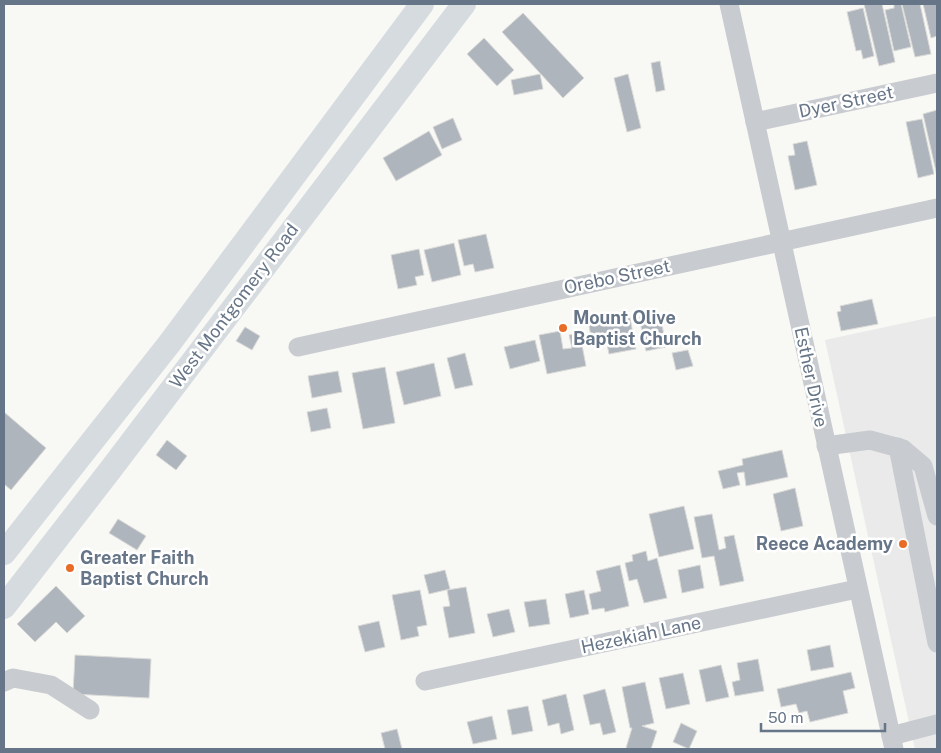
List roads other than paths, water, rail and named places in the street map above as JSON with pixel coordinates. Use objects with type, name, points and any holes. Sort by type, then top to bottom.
[{"type":"main road","name":"West Montgomery Road","points":[[4,553],[169,344],[422,4]]},
{"type":"main road","name":"West Montgomery Road","points":[[4,607],[464,4]]},
{"type":"main road","points":[[274,203],[298,222]]},
{"type":"main road","points":[[169,344],[194,359]]},
{"type":"main road","points":[[86,448],[111,469]]},
{"type":"street","name":"Esther Drive","points":[[729,4],[892,743]]},
{"type":"street","name":"Dyer Street","points":[[756,122],[937,83]]},
{"type":"street","name":"Orebo Street","points":[[298,347],[937,208]]},
{"type":"street","points":[[826,446],[870,440],[903,449],[923,466],[937,516]]},
{"type":"street","points":[[898,447],[937,643]]},
{"type":"street","name":"Hezekiah Lane","points":[[426,681],[858,589]]},
{"type":"street","points":[[4,682],[13,678],[51,685],[90,710]]},
{"type":"street","points":[[892,743],[937,724]]},
{"type":"place","name":"Mount Olive Baptist Church","points":[[563,328]]},
{"type":"place","name":"Reece Academy","points":[[903,544]]},
{"type":"place","name":"Greater Faith Baptist Church","points":[[70,568]]}]
